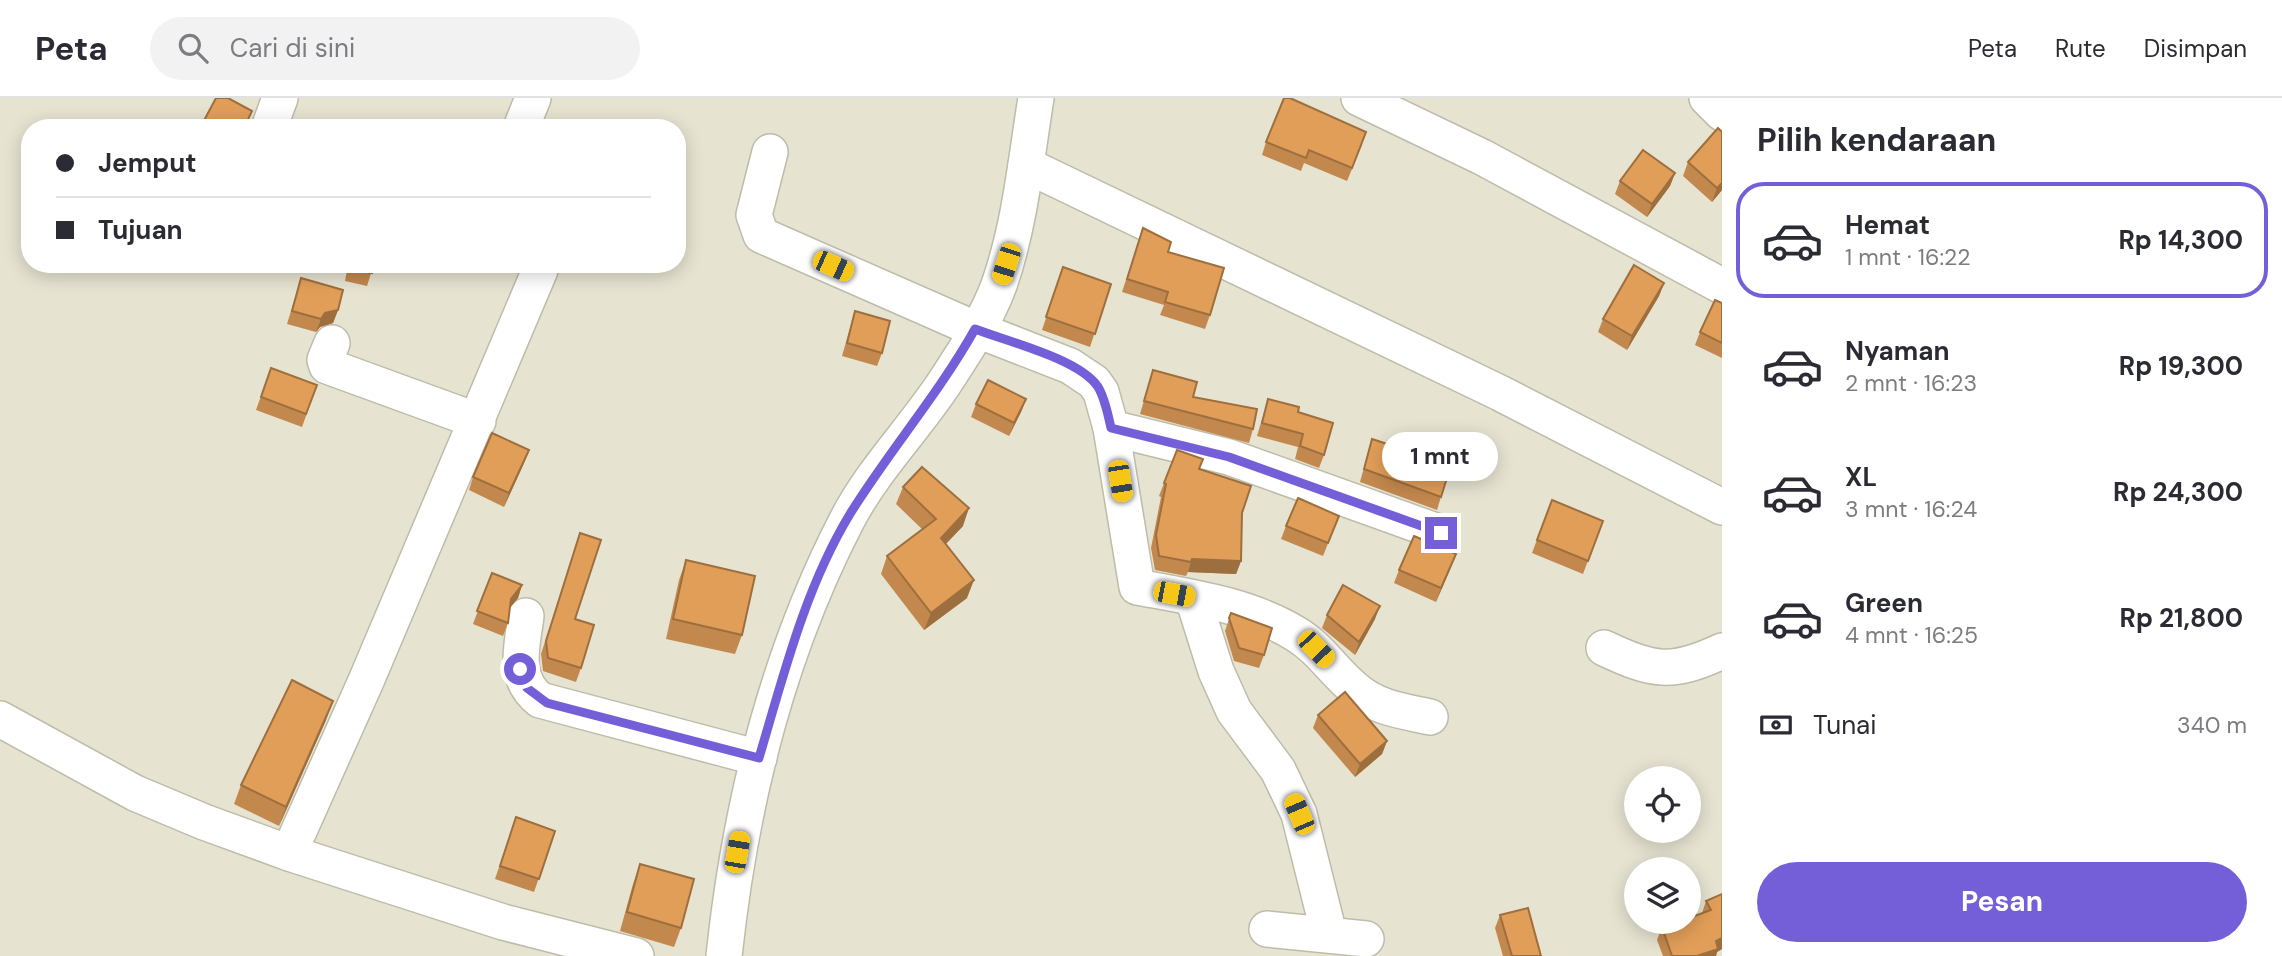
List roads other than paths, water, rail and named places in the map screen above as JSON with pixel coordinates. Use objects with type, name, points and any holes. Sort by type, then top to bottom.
[{"type":"street","points":[[273,119],[280,98]]},
{"type":"street","points":[[525,119],[533,98]]},
{"type":"street","points":[[730,953],[745,811],[791,652],[825,564],[849,516],[946,381],[998,287],[1006,264],[1026,165],[1036,98]]},
{"type":"street","points":[[1359,98],[1494,163],[1722,286]]},
{"type":"street","points":[[1707,98],[1722,114]]},
{"type":"street","points":[[770,152],[754,215],[761,235],[1088,376],[1101,392],[1111,428],[1137,587],[1193,598],[1256,615],[1284,627],[1316,649],[1365,697],[1390,708],[1430,717]]},
{"type":"street","points":[[1026,165],[1500,393],[1722,507]]},
{"type":"street","points":[[289,853],[478,421],[539,273]]},
{"type":"street","points":[[332,342],[324,361],[328,366],[478,421]]},
{"type":"street","points":[[1111,428],[1229,457],[1441,533]]},
{"type":"street","points":[[1193,598],[1216,671],[1234,711],[1278,770],[1299,814],[1329,934]]},
{"type":"street","points":[[526,615],[520,669],[527,688],[540,700],[759,758]]},
{"type":"street","points":[[1604,648],[1638,664],[1672,669],[1693,665],[1722,651]]},
{"type":"street","points":[[2,728],[135,793],[289,853],[503,922],[636,956]]},
{"type":"street","points":[[1268,929],[1366,939]]}]
